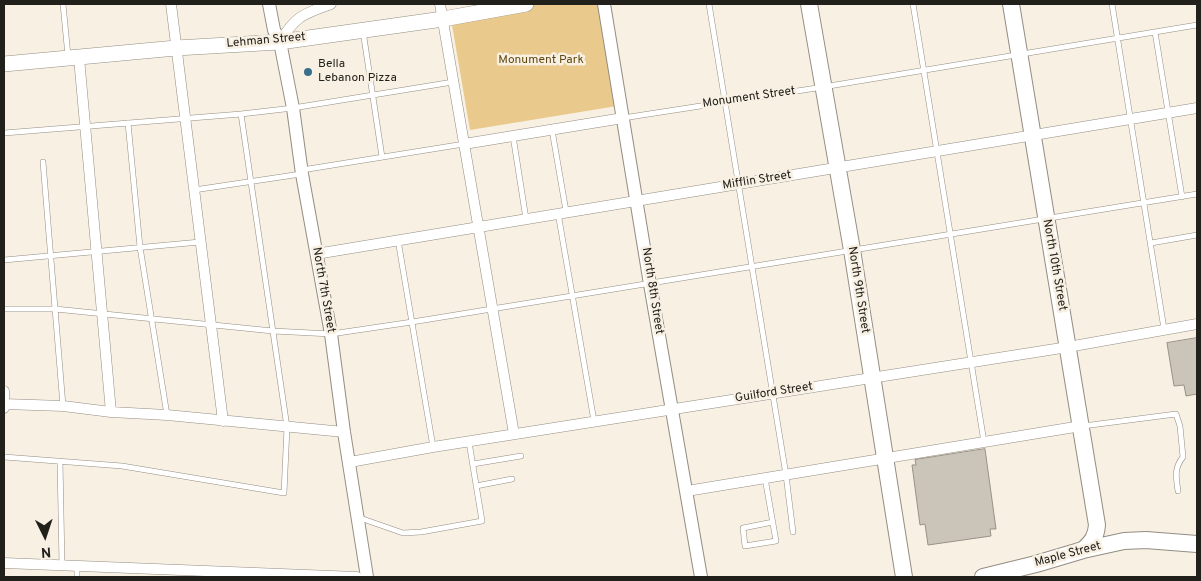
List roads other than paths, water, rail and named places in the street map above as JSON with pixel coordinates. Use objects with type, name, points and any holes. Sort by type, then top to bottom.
[{"type":"main road","name":"Lehman Street","points":[[4,64],[176,48],[280,42],[443,19],[525,4]]},
{"type":"main road","name":"North 9th Street","points":[[809,4],[852,250],[904,577]]},
{"type":"main road","name":"North 10th Street","points":[[1011,4],[1097,526]]},
{"type":"main road","name":"Maple Street","points":[[1097,526],[1103,534],[1124,541]]},
{"type":"main road","points":[[1083,550],[1096,536],[1097,526]]},
{"type":"main road","name":"Maple Street","points":[[983,577],[1124,541],[1146,540],[1197,544]]},
{"type":"street","points":[[171,4],[222,420]]},
{"type":"street","name":"North 7th Street","points":[[269,4],[274,30],[280,42],[293,108],[301,172],[331,334],[344,432],[367,577]]},
{"type":"street","points":[[280,42],[289,26],[295,20],[302,15],[331,4]]},
{"type":"street","points":[[440,4],[514,434]]},
{"type":"street","name":"North 8th Street","points":[[604,4],[701,577]]},
{"type":"street","points":[[74,58],[85,126],[111,412]]},
{"type":"street","name":"Mifflin Street","points":[[316,254],[1197,108]]},
{"type":"street","name":"Monument Street","points":[[464,144],[623,118]]},
{"type":"street","name":"Guilford Street","points":[[350,462],[469,441],[672,410],[1197,324]]},
{"type":"street","points":[[4,391],[4,405],[62,406],[344,432]]},
{"type":"street","points":[[687,491],[1081,426]]},
{"type":"street","points":[[4,563],[62,565],[183,574],[357,577]]},
{"type":"lane","points":[[63,4],[74,58]]},
{"type":"lane","points":[[709,4],[773,393],[793,532]]},
{"type":"lane","points":[[913,4],[984,442]]},
{"type":"lane","points":[[1112,4],[1164,329]]},
{"type":"lane","name":"Monument Street","points":[[623,118],[1197,25]]},
{"type":"lane","points":[[363,31],[382,157]]},
{"type":"lane","points":[[1155,32],[1182,197]]},
{"type":"lane","points":[[4,133],[241,114],[293,108],[454,82]]},
{"type":"lane","points":[[4,456],[122,466],[284,493],[288,427],[241,114]]},
{"type":"lane","points":[[128,123],[140,247],[167,415]]},
{"type":"lane","points":[[552,130],[572,296],[594,421]]},
{"type":"lane","points":[[512,136],[526,219]]},
{"type":"lane","name":"Monument Street","points":[[194,190],[464,144]]},
{"type":"lane","points":[[43,162],[62,406]]},
{"type":"lane","points":[[4,309],[55,309],[273,331],[331,334],[650,284],[1197,194]]},
{"type":"lane","points":[[1150,243],[1197,235]]},
{"type":"lane","points":[[398,239],[433,447]]},
{"type":"lane","points":[[4,260],[200,242]]},
{"type":"lane","points":[[1081,426],[1176,414],[1180,426],[1183,457],[1176,465],[1175,476],[1178,491]]},
{"type":"lane","points":[[359,518],[403,533],[421,532],[482,521],[469,441]]},
{"type":"lane","points":[[473,464],[521,456]]},
{"type":"lane","points":[[60,461],[62,565]]},
{"type":"lane","points":[[766,478],[773,522],[776,541],[745,546],[743,528],[773,522]]},
{"type":"lane","points":[[476,486],[512,479]]},
{"type":"lane","points":[[76,566],[77,577]]},
{"type":"place","name":"Bella Lebanon Pizza","points":[[308,72]]},
{"type":"park label","name":"Monument Park","points":[[541,61]]}]
